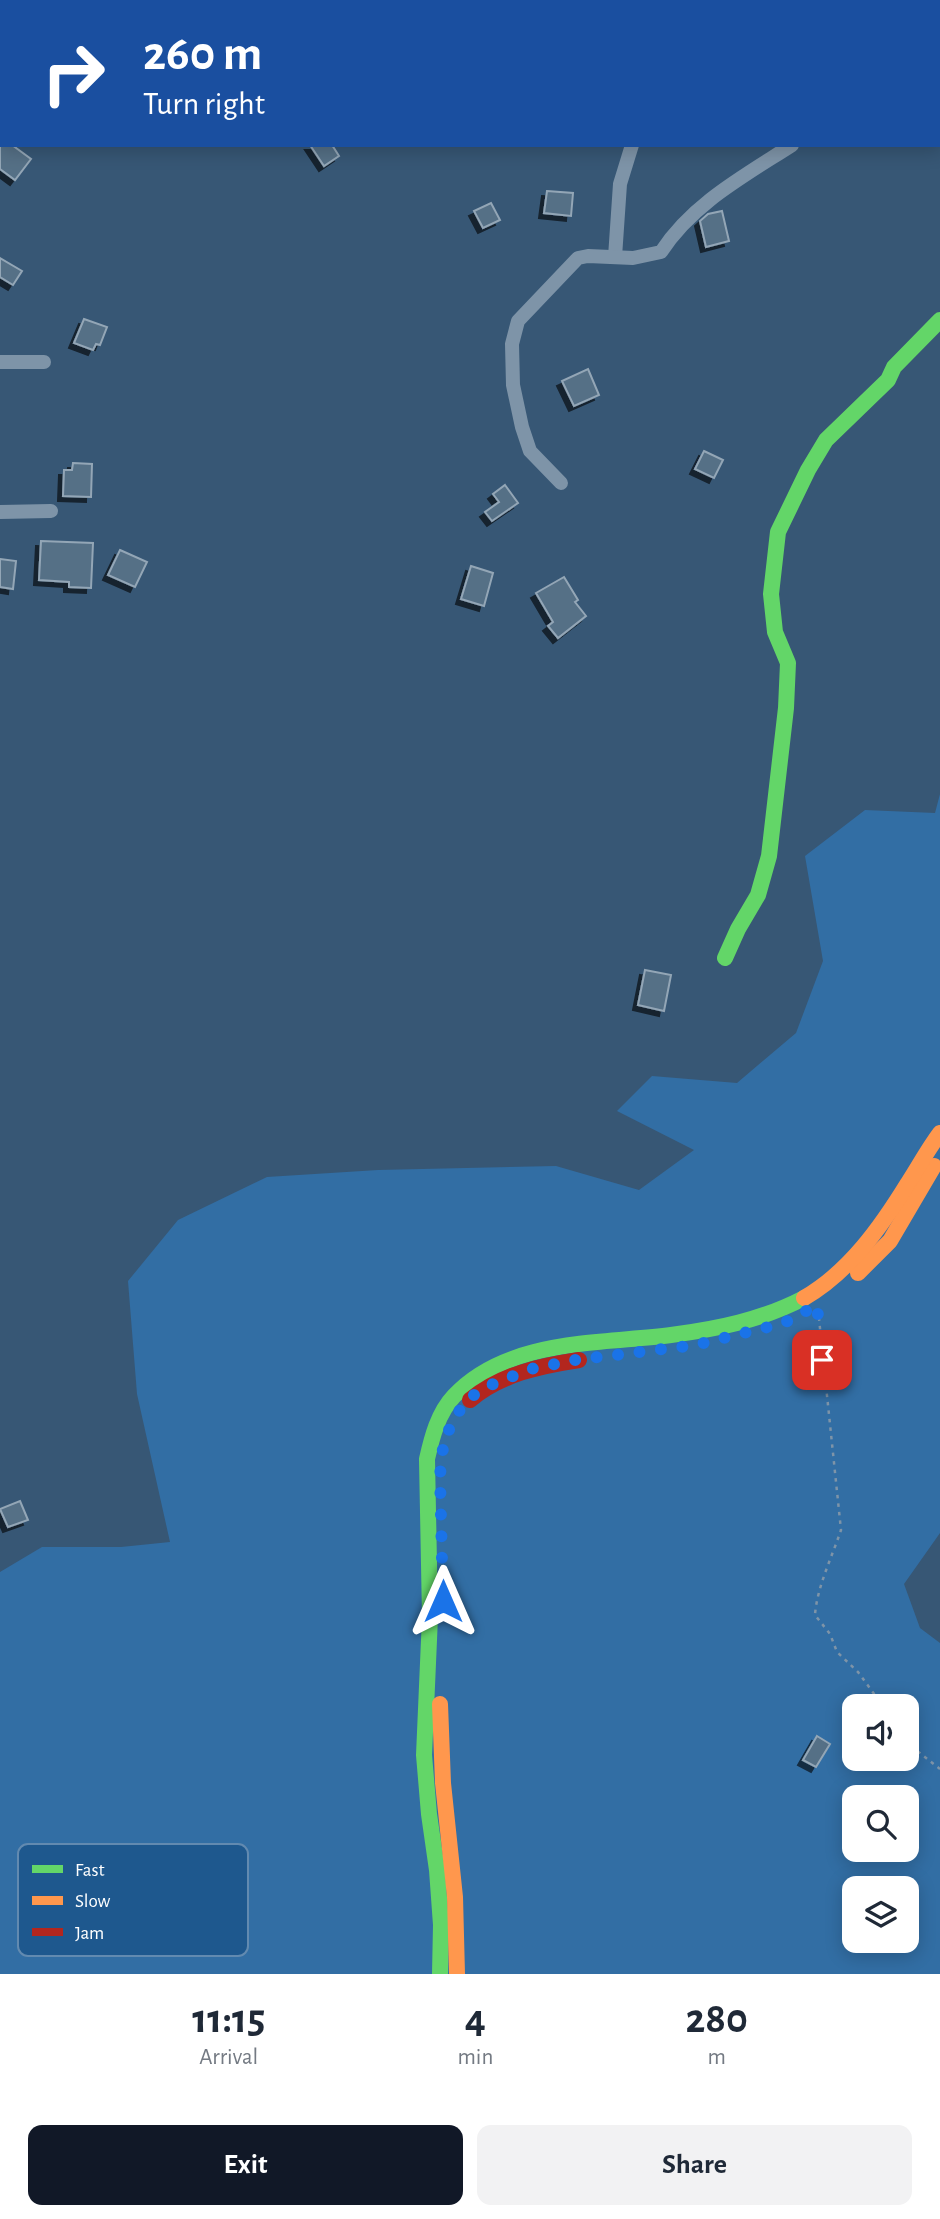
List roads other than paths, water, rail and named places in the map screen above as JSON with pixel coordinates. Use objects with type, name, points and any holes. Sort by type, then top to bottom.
[{"type":"main road","points":[[725,958],[758,895],[769,856],[786,708],[788,663],[775,632],[771,594],[778,532],[826,440],[888,380],[894,368],[940,320]]},
{"type":"main road","points":[[440,1974],[437,1870],[424,1755],[430,1617],[427,1459],[432,1436],[441,1415],[468,1383],[510,1360],[583,1345],[728,1326],[755,1319],[805,1297],[841,1271],[872,1237],[940,1133]]},
{"type":"main road","points":[[457,1974],[454,1897],[440,1735],[443,1580],[440,1475],[444,1439],[452,1423],[461,1408],[486,1387],[531,1369],[575,1360],[696,1345],[784,1323],[817,1305],[855,1276],[890,1241],[940,1158]]},
{"type":"street","points":[[615,257],[620,184],[631,147]]},
{"type":"street","points":[[561,483],[530,451],[522,427],[513,385],[512,344],[518,321],[578,258],[633,258],[661,252],[673,233],[708,200],[789,147]]},
{"type":"street","points":[[0,362],[44,362]]},
{"type":"street","points":[[0,512],[51,511]]}]
